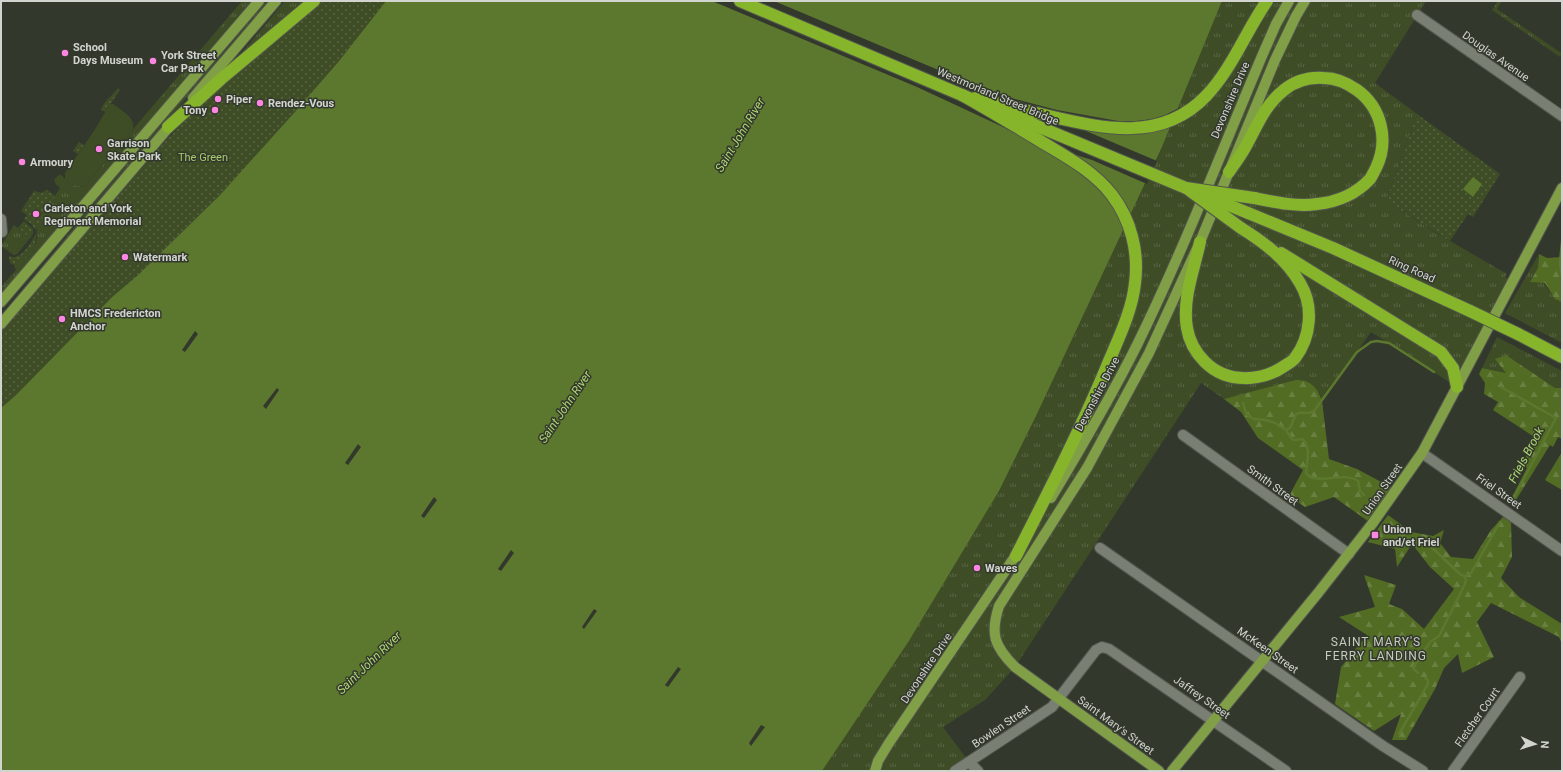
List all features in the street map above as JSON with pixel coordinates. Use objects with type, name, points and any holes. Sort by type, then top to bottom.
[{"type":"highway","points":[[168,127],[221,79],[314,1]]},
{"type":"highway","name":"Westmorland Street Bridge","points":[[740,1],[1248,213]]},
{"type":"highway","points":[[962,94],[1074,122],[1102,127],[1138,129],[1161,124],[1176,118],[1191,109],[1206,96],[1220,80],[1267,1]]},
{"type":"highway","points":[[1186,188],[1298,205],[1315,205],[1331,202],[1345,197],[1359,189],[1371,177],[1380,160],[1383,144],[1381,125],[1374,108],[1364,95],[1348,84],[1331,78],[1316,78],[1300,81],[1284,90],[1269,105],[1259,119],[1247,145],[1229,172]]},
{"type":"highway","points":[[962,94],[1065,156],[1100,182],[1112,195],[1125,217],[1133,240],[1137,263],[1130,309],[1098,386],[1059,471],[1016,556]]},
{"type":"highway","points":[[1186,188],[1241,228],[1441,352],[1452,368],[1457,387]]},
{"type":"highway","name":"Ring Road","points":[[1248,213],[1347,254],[1470,311],[1562,357]]},
{"type":"highway","points":[[1200,242],[1187,296],[1185,314],[1187,330],[1192,345],[1200,357],[1210,367],[1224,374],[1238,378],[1253,378],[1268,376],[1295,359],[1304,344],[1309,324],[1309,308],[1301,284],[1282,258],[1264,242]]},
{"type":"main road","points":[[1,302],[259,1]]},
{"type":"main road","points":[[1,324],[276,1]]},
{"type":"main road","name":"Devonshire Drive","points":[[875,771],[878,761],[889,743],[1016,556],[1103,409],[1136,346],[1174,265],[1262,56],[1276,24],[1289,1]]},
{"type":"main road","points":[[1058,699],[1015,667],[1001,651],[994,634],[994,622],[999,606],[1086,468],[1149,353],[1200,242],[1280,49],[1306,1]]},
{"type":"main road","name":"Union Street","points":[[1172,771],[1349,554],[1422,452],[1562,188]]},
{"type":"main road","name":"Saint Mary's Street","points":[[1058,699],[1159,771]]},
{"type":"street","name":"Douglas Avenue","points":[[1417,15],[1562,116]]},
{"type":"street","points":[[1,219],[2,232]]},
{"type":"street","name":"Smith Street","points":[[1183,435],[1349,554]]},
{"type":"street","name":"Friel Street","points":[[1422,452],[1562,551]]},
{"type":"street","name":"McKeen Street","points":[[1100,548],[1383,746],[1423,771]]},
{"type":"street","name":"Bowlen Street","points":[[955,771],[1052,707],[1096,650],[1102,647]]},
{"type":"street","name":"Jaffrey Street","points":[[1102,647],[1109,648],[1286,771]]},
{"type":"street","name":"Fletcher Court","points":[[1453,771],[1520,677]]},
{"type":"street","points":[[969,762],[978,771]]},
{"type":"green space","points":[[242,1],[251,1],[1,294],[1,287],[16,270],[14,265],[17,264],[36,243],[34,191],[41,193],[47,190],[55,196],[60,188],[54,180],[60,174],[70,184],[84,187]]},
{"type":"green space","points":[[266,1],[269,1],[1,315],[152,134]]},
{"type":"green space","points":[[285,1],[308,1],[238,58],[239,56]]},
{"type":"green space","name":"The Green","points":[[323,1],[386,1],[339,61],[219,196],[137,276],[112,297],[16,395],[1,408],[1,331],[161,146],[209,95],[291,29]]},
{"type":"green space","points":[[1222,1],[1426,1],[1375,83],[1417,114],[1386,201],[1438,234],[1507,274],[1505,277],[1512,281],[1457,387],[1371,332],[1322,401],[1320,394],[1302,380],[1224,399],[1201,383],[1015,667],[985,700],[943,727],[969,762],[955,771],[825,771],[823,769],[909,641],[999,491],[1037,414],[1162,147]]},
{"type":"green space","points":[[1498,1],[1502,1],[1497,9],[1561,53],[1562,52],[1560,57],[1492,10]]},
{"type":"green space","points":[[118,88],[120,90],[105,112],[101,109]]},
{"type":"green space","name":"Garrison Skate Park","points":[[110,104],[113,104],[130,118],[133,129],[84,187],[70,184],[65,180],[65,173],[94,131]]},
{"type":"green space","points":[[1417,114],[1500,174],[1473,217],[1468,214],[1450,241],[1386,201]]},
{"type":"green space","points":[[79,142],[84,145],[78,154],[73,151]]},
{"type":"green space","points":[[47,190],[55,196],[35,230],[32,225],[24,219],[27,215],[21,211],[34,191],[41,193]]},
{"type":"green space","points":[[24,221],[33,229],[33,234],[30,238],[18,228]]},
{"type":"green space","points":[[14,225],[30,238],[18,253],[14,255],[1,246]]},
{"type":"green space","points":[[36,233],[35,243],[27,257],[23,261],[14,265],[10,263],[9,256],[13,257],[21,254],[29,246]]},
{"type":"green space","points":[[1539,254],[1538,267],[1541,277],[1550,292],[1562,302],[1562,343],[1505,313]]},
{"type":"green space","points":[[1539,254],[1547,258],[1562,257],[1562,302],[1555,299],[1545,283],[1530,282],[1538,268]]},
{"type":"green space","points":[[1497,337],[1562,371],[1562,388],[1555,388],[1506,355],[1507,373],[1482,368]]},
{"type":"green space","points":[[1506,355],[1555,388],[1562,388],[1562,439],[1558,437],[1553,447],[1550,445],[1516,500],[1512,497],[1527,468],[1522,464],[1536,438],[1493,410],[1498,402],[1484,394],[1485,383],[1479,374],[1482,368],[1506,373],[1495,359]]},
{"type":"green space","points":[[1296,380],[1305,381],[1313,385],[1320,396],[1322,401],[1329,459],[1357,469],[1396,490],[1372,524],[1334,497],[1305,507],[1289,496],[1303,470],[1258,438],[1241,412],[1224,399]]},
{"type":"green space","points":[[1562,452],[1562,490],[1545,480]]},
{"type":"green space","points":[[1388,515],[1411,532],[1433,536],[1444,530],[1440,543],[1451,557],[1473,559],[1491,530],[1503,517],[1511,522],[1512,557],[1501,578],[1519,597],[1562,624],[1562,644],[1559,637],[1491,603],[1477,622],[1494,657],[1462,673],[1458,654],[1444,668],[1435,689],[1406,740],[1392,740],[1401,714],[1374,731],[1335,704],[1341,667],[1367,635],[1339,617],[1375,607],[1364,575],[1396,585],[1389,604],[1402,609],[1424,629],[1454,589],[1430,567],[1412,544],[1397,567],[1395,549],[1368,542]]},
{"type":"water","name":"Saint John River","points":[[386,1],[1222,1],[1162,147],[1037,414],[999,491],[909,641],[822,771],[1,771],[1,408],[16,395],[112,297],[137,276],[219,196],[339,61]],"holes":[[[195,331],[198,334],[185,352],[182,350]],[[277,388],[279,390],[266,409],[263,406]],[[358,444],[361,447],[348,465],[345,463]],[[434,497],[437,500],[424,518],[421,516]],[[511,550],[514,553],[501,571],[498,569]],[[594,609],[597,611],[584,629],[582,627]],[[678,667],[681,669],[668,687],[665,685]],[[761,725],[765,727],[751,746],[749,743]]]},
{"type":"water","points":[[1473,177],[1482,184],[1473,197],[1463,189]]},
{"type":"pier","points":[[712,1],[774,1],[967,82],[1015,99],[1057,110],[1118,121],[1137,121],[1165,115],[1181,107],[1174,124],[1079,128],[1157,161],[1147,184],[1092,160],[1073,154],[1112,203],[1094,183],[1076,168],[1040,146],[1003,127],[917,87]]},
{"type":"waterway","points":[[1562,242],[1560,263],[1562,277]]},
{"type":"waterway","points":[[1286,430],[1290,428],[1296,414],[1310,413],[1314,411],[1357,352],[1371,342],[1377,341],[1389,343],[1434,372]]},
{"type":"waterway","name":"Friels Brook","points":[[1501,387],[1556,418],[1512,501]]},
{"type":"waterway","name":"Friels Brook","points":[[1243,403],[1246,413],[1250,417],[1275,423],[1286,430],[1294,440],[1303,439],[1308,451],[1306,473],[1310,477],[1316,479],[1341,477],[1353,478],[1358,481],[1360,491],[1364,495]]},
{"type":"waterway","name":"Friels Brook","points":[[1398,534],[1402,537],[1427,543],[1461,575],[1466,576],[1471,573],[1500,522]]},
{"type":"waterway","points":[[1418,673],[1413,668],[1430,642],[1439,636],[1465,584],[1466,579],[1464,576]]},
{"type":"waterway","points":[[1399,734],[1428,684],[1428,680],[1425,678]]},
{"type":"place","name":"School Days Museum","points":[[65,53]]},
{"type":"place","name":"York Street Car Park","points":[[153,61]]},
{"type":"place","name":"Piper","points":[[218,99]]},
{"type":"place","name":"Rendez-Vous","points":[[260,103]]},
{"type":"place","name":"Tony","points":[[215,110]]},
{"type":"place","name":"Garrison Skate Park","points":[[99,149]]},
{"type":"place","name":"Armoury","points":[[22,162]]},
{"type":"place","name":"Carleton and York Regiment Memorial","points":[[36,214]]},
{"type":"place","name":"Watermark","points":[[125,257]]},
{"type":"place","name":"HMCS Fredericton Anchor","points":[[62,319]]},
{"type":"place","name":"Union and/et Friel","points":[[1375,535]]},
{"type":"place","name":"Waves","points":[[977,568]]},
{"type":"district","name":"SAINT MARY'S FERRY LANDING","points":[[1376,649]]}]
